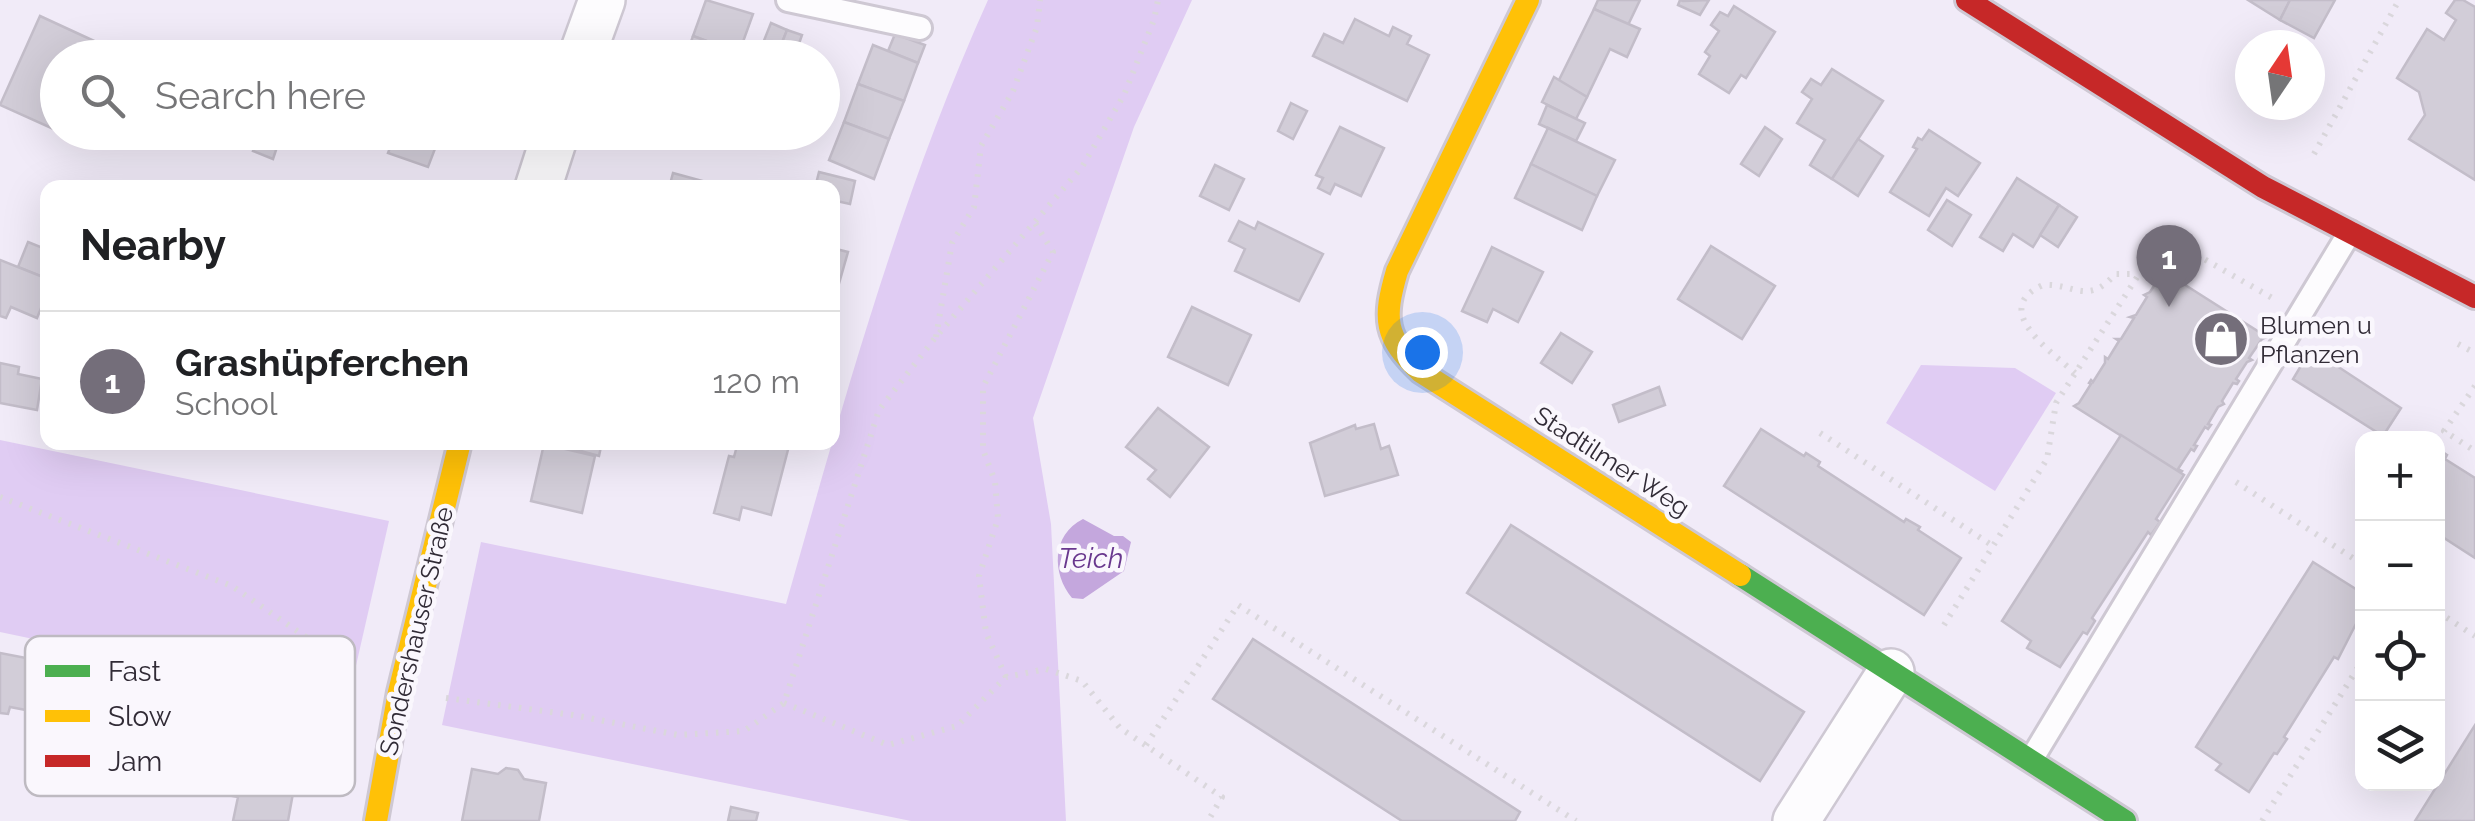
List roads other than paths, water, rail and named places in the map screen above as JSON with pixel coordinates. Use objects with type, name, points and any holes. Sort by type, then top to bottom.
[{"type":"street","points":[[588,40],[602,0]]},
{"type":"street","name":"Stadtilmer Weg","points":[[1528,0],[1397,272],[1387,305],[1389,336],[1422,372],[2125,821]]},
{"type":"street","points":[[1967,0],[2262,187],[2475,297]]},
{"type":"street","points":[[541,180],[550,150]]},
{"type":"street","name":"Sondershauser Straße","points":[[376,821],[399,692],[458,450]]},
{"type":"street","points":[[1796,821],[1891,672]]},
{"type":"lane","points":[[788,0],[920,28]]},
{"type":"lane","points":[[2030,761],[2350,232]]},
{"type":"water","name":"Teich","points":[[1083,519],[1131,542],[1124,571],[1083,599],[1072,598],[1065,588],[1058,556],[1065,535]]},
{"type":"place","name":"Grashüpferchen","points":[[2169,307]]},
{"type":"place","name":"Blumen u Pflanzen","points":[[2221,339]]}]
